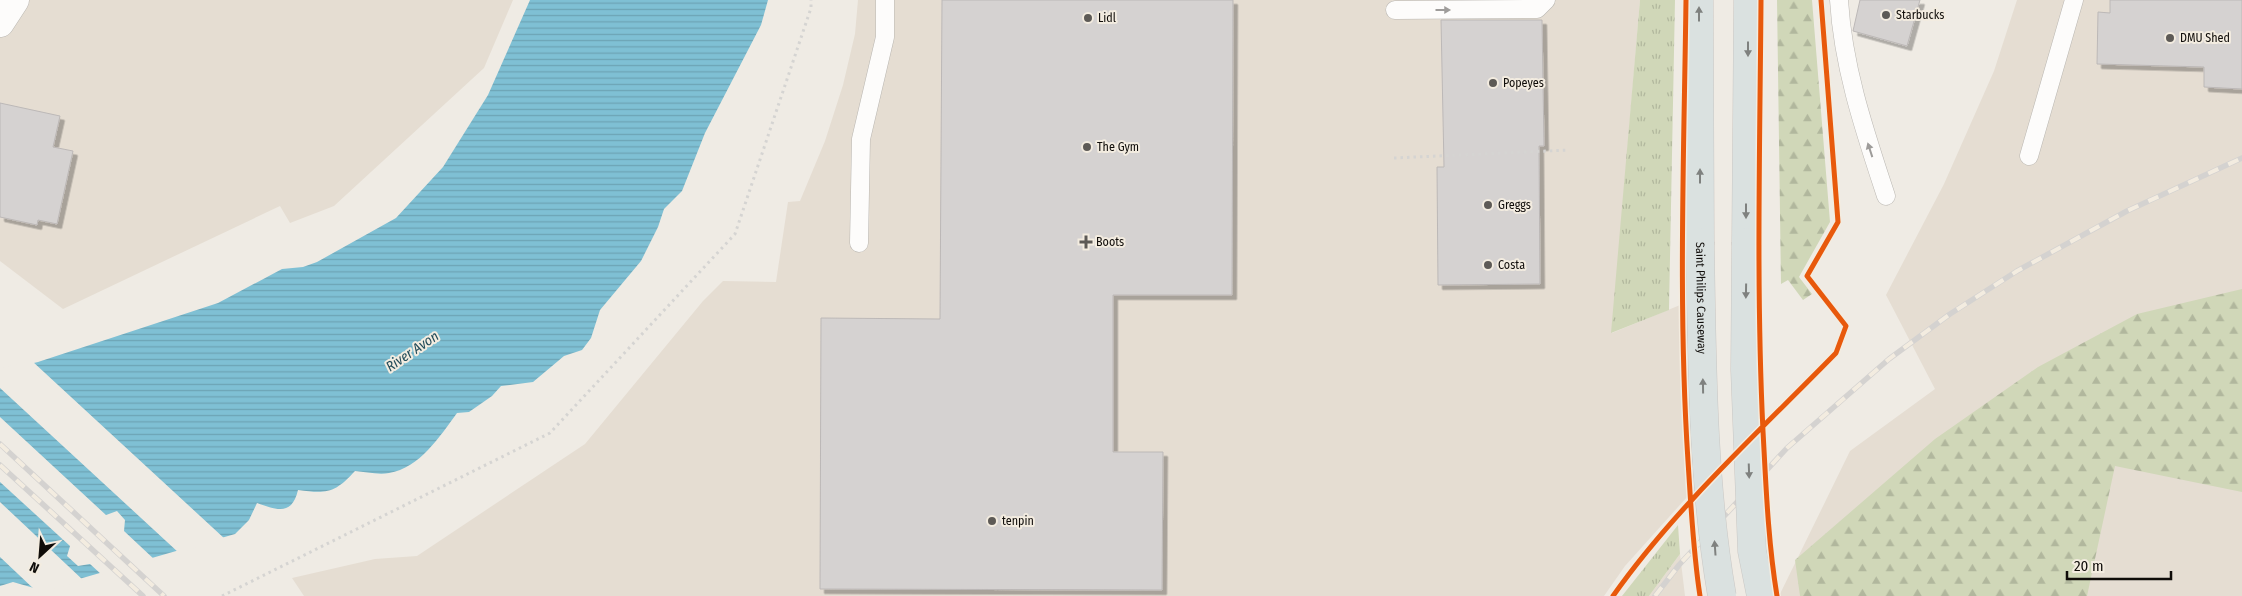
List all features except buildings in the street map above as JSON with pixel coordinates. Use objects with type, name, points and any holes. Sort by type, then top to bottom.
[{"type":"main road","name":"Saint Philips Causeway","points":[[1699,0],[1703,396],[1715,558],[1722,596]]},
{"type":"main road","points":[[1748,0],[1745,389],[1752,552],[1761,596]]},
{"type":"street","points":[[0,23],[15,0]]},
{"type":"lane","points":[[859,243],[861,139],[885,37],[885,0]]},
{"type":"lane","points":[[1394,10],[1537,9],[1546,0]]},
{"type":"lane","points":[[1839,0],[1840,26],[1859,115],[1886,196]]},
{"type":"lane","points":[[2029,156],[2074,0]]},
{"type":"path","points":[[222,596],[550,433],[735,234],[811,8],[811,0]]},
{"type":"path","points":[[1394,158],[1569,150]]},
{"type":"shaded area","points":[[0,0],[513,0],[484,68],[334,206],[290,223],[280,206],[63,309],[0,261]]},
{"type":"shaded area","points":[[858,0],[1640,0],[1612,333],[1685,303],[1687,497],[1625,566],[1604,596],[304,596],[292,578],[375,559],[417,556],[585,444],[703,301],[723,281],[776,282],[788,202],[800,201],[825,141],[843,85],[855,34]]},
{"type":"shaded area","points":[[2017,0],[2242,0],[2242,596],[1779,596],[1850,451],[1935,389],[1886,295],[1944,184],[1994,71]]},
{"type":"shaded area","points":[[1680,554],[1685,596],[1649,596]]},
{"type":"green space","points":[[1640,0],[1675,0],[1669,310],[1611,333]]},
{"type":"green space","points":[[1777,0],[1812,0],[1830,222],[1799,277],[1812,294],[1803,300],[1788,280],[1781,284]]},
{"type":"green space","points":[[2242,289],[2242,492],[2115,466],[2087,596],[1800,596],[1795,560],[1935,439],[2038,367],[2137,314]]},
{"type":"green space","points":[[1678,525],[1680,554],[1649,596],[1622,596]]},
{"type":"water","name":"River Avon","points":[[530,0],[768,0],[761,25],[705,133],[682,191],[664,209],[658,227],[641,261],[600,310],[591,338],[582,350],[564,356],[533,382],[501,386],[492,396],[469,412],[457,413],[420,458],[400,470],[381,474],[355,471],[342,484],[324,492],[298,490],[292,504],[283,509],[271,508],[257,503],[249,520],[235,534],[41,590],[13,582],[0,586],[0,371],[38,362],[218,303],[282,269],[303,267],[317,262],[396,218],[443,167],[488,95]]},
{"type":"pier","points":[[32,361],[225,539],[179,553],[0,388],[0,368]]},
{"type":"pier","points":[[0,417],[106,515],[117,511],[125,520],[124,531],[155,560],[102,575],[90,564],[78,566],[67,556],[70,546],[0,482]]},
{"type":"pier","points":[[0,502],[83,580],[41,593],[36,591],[0,557]]},
{"type":"railway","points":[[1655,596],[1679,565],[1787,448],[1889,359],[1950,314],[2017,271],[2127,211],[2242,158]]},
{"type":"railway","points":[[0,444],[164,596]]},
{"type":"railway","points":[[0,465],[143,596]]},
{"type":"cycle path","points":[[1686,0],[1682,230],[1683,346],[1691,512],[1700,596]]},
{"type":"cycle path","points":[[1761,0],[1759,215],[1761,377],[1768,514],[1777,596]]},
{"type":"cycle path","points":[[1613,596],[1637,563],[1691,501],[1836,353],[1846,326],[1807,276],[1838,222],[1821,0]]},
{"type":"place","name":"Starbucks","points":[[1886,15]]},
{"type":"place","name":"Lidl","points":[[1088,18]]},
{"type":"place","name":"DMU Shed","points":[[2170,38]]},
{"type":"place","name":"Popeyes","points":[[1493,83]]},
{"type":"place","name":"The Gym","points":[[1087,147]]},
{"type":"place","name":"Greggs","points":[[1488,205]]},
{"type":"place","name":"Boots","points":[[1086,242]]},
{"type":"place","name":"Costa","points":[[1488,265]]},
{"type":"place","name":"tenpin","points":[[992,521]]}]
